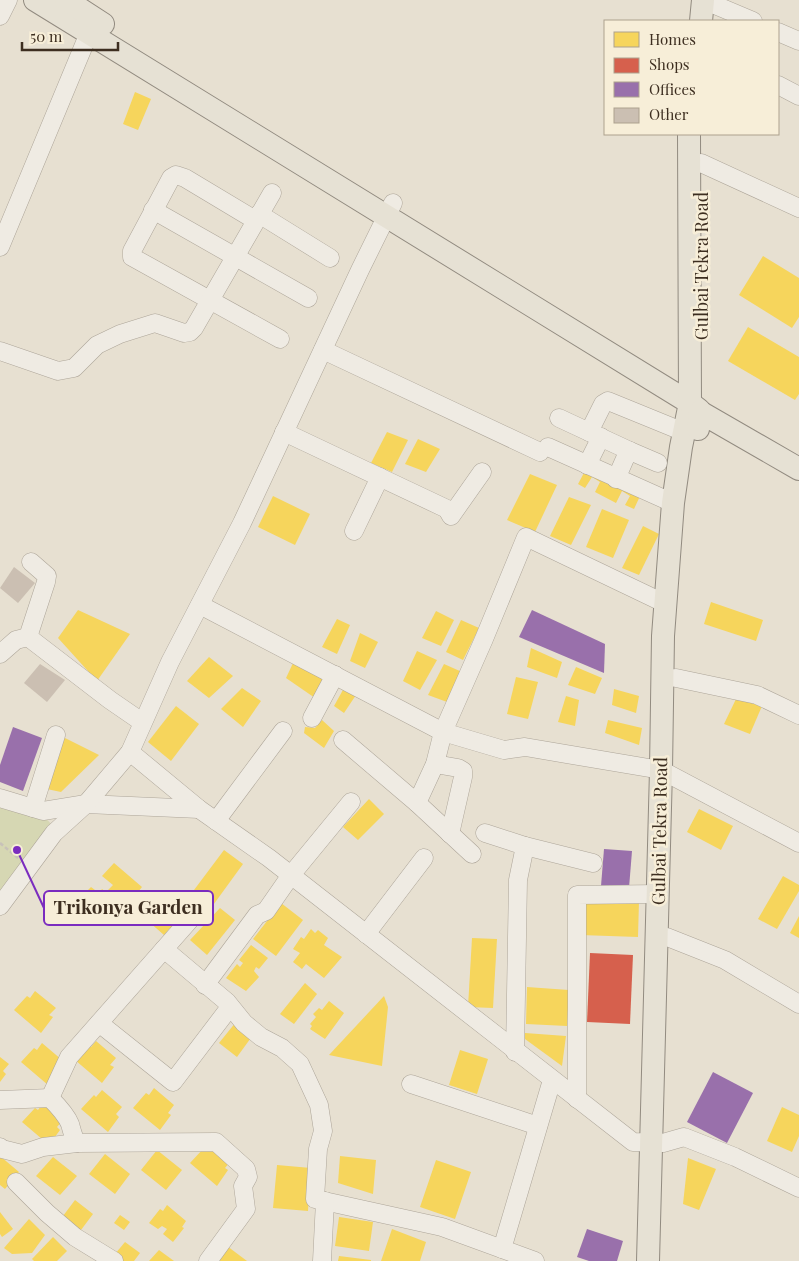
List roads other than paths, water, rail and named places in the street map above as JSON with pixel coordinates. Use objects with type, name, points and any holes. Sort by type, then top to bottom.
[{"type":"main road","points":[[36,0],[88,33],[390,210]]},
{"type":"main road","points":[[66,0],[390,210],[695,400],[799,469]]},
{"type":"main road","points":[[689,20],[691,0]]},
{"type":"main road","points":[[701,20],[703,0]]},
{"type":"main road","name":"Gulbai Tekra Road","points":[[648,1261],[657,1143],[667,937],[669,820],[663,636],[673,504],[684,432],[695,400],[688,135]]},
{"type":"main road","name":"Gulbai Tekra Road","points":[[658,1261],[658,894],[666,774],[676,678],[678,623],[695,400],[700,135]]},
{"type":"main road","points":[[695,400],[799,454]]},
{"type":"street","points":[[0,16],[8,0]]},
{"type":"street","points":[[703,0],[751,20]]},
{"type":"street","points":[[779,32],[799,41]]},
{"type":"street","points":[[0,247],[88,33]]},
{"type":"street","points":[[779,86],[799,96]]},
{"type":"street","points":[[701,163],[799,208]]},
{"type":"street","points":[[280,339],[132,257],[132,251],[170,178],[176,175],[185,178],[330,258]]},
{"type":"street","points":[[0,351],[58,371],[74,368],[97,346],[120,334],[156,323],[184,333],[190,332],[272,193]]},
{"type":"street","points":[[154,210],[308,298]]},
{"type":"street","points":[[0,906],[54,833],[86,804],[130,752],[142,722],[242,523],[390,210]]},
{"type":"street","points":[[323,350],[544,450],[587,465],[673,504]]},
{"type":"street","points":[[587,465],[603,404],[608,401],[684,432]]},
{"type":"street","points":[[559,418],[658,463]]},
{"type":"street","points":[[284,432],[447,509],[451,516],[482,472]]},
{"type":"street","points":[[616,479],[630,451]]},
{"type":"street","points":[[354,531],[380,477]]},
{"type":"street","points":[[417,802],[434,764],[443,732],[526,537],[666,604]]},
{"type":"street","points":[[28,637],[47,576],[30,562]]},
{"type":"street","points":[[200,605],[443,732],[504,750],[525,747],[666,774],[799,843]]},
{"type":"street","points":[[28,637],[142,722]]},
{"type":"street","points":[[0,654],[16,640],[28,637]]},
{"type":"street","points":[[312,718],[336,675]]},
{"type":"street","points":[[676,678],[757,695],[799,715]]},
{"type":"street","points":[[216,821],[283,731]]},
{"type":"street","points":[[33,808],[56,735]]},
{"type":"street","points":[[344,740],[417,802],[472,854]]},
{"type":"street","points":[[130,752],[199,810],[291,875],[632,1142],[657,1143],[684,1137],[735,1157],[799,1188]]},
{"type":"street","points":[[434,764],[458,768],[462,771],[464,777],[450,834]]},
{"type":"street","points":[[0,798],[43,811],[86,804],[199,810]]},
{"type":"street","points":[[205,985],[257,915],[266,911],[291,875],[351,802]]},
{"type":"street","points":[[486,833],[525,846],[593,863]]},
{"type":"street","points":[[516,1052],[518,880],[525,846]]},
{"type":"street","points":[[366,934],[424,858]]},
{"type":"street","points":[[577,1099],[577,896],[658,894]]},
{"type":"street","points":[[50,1098],[69,1057],[195,914]]},
{"type":"street","points":[[667,937],[725,960],[799,1004]]},
{"type":"street","points":[[164,949],[227,1002],[244,1023],[261,1037],[282,1048],[300,1064],[319,1105],[323,1131],[318,1149],[316,1199],[442,1228],[535,1261]]},
{"type":"street","points":[[99,1024],[173,1082],[230,1007]]},
{"type":"street","points":[[502,1249],[552,1080]]},
{"type":"street","points":[[411,1084],[538,1126]]},
{"type":"street","points":[[0,1100],[50,1098],[69,1122],[77,1143]]},
{"type":"street","points":[[0,1147],[22,1154],[42,1146],[77,1143],[216,1142],[246,1169],[248,1177],[243,1186],[246,1209],[208,1261]]},
{"type":"street","points":[[16,1182],[47,1213],[74,1236],[114,1261]]},
{"type":"street","points":[[322,1261],[325,1201]]},
{"type":"place","name":"Trikonya Garden","points":[[17,850]]}]
